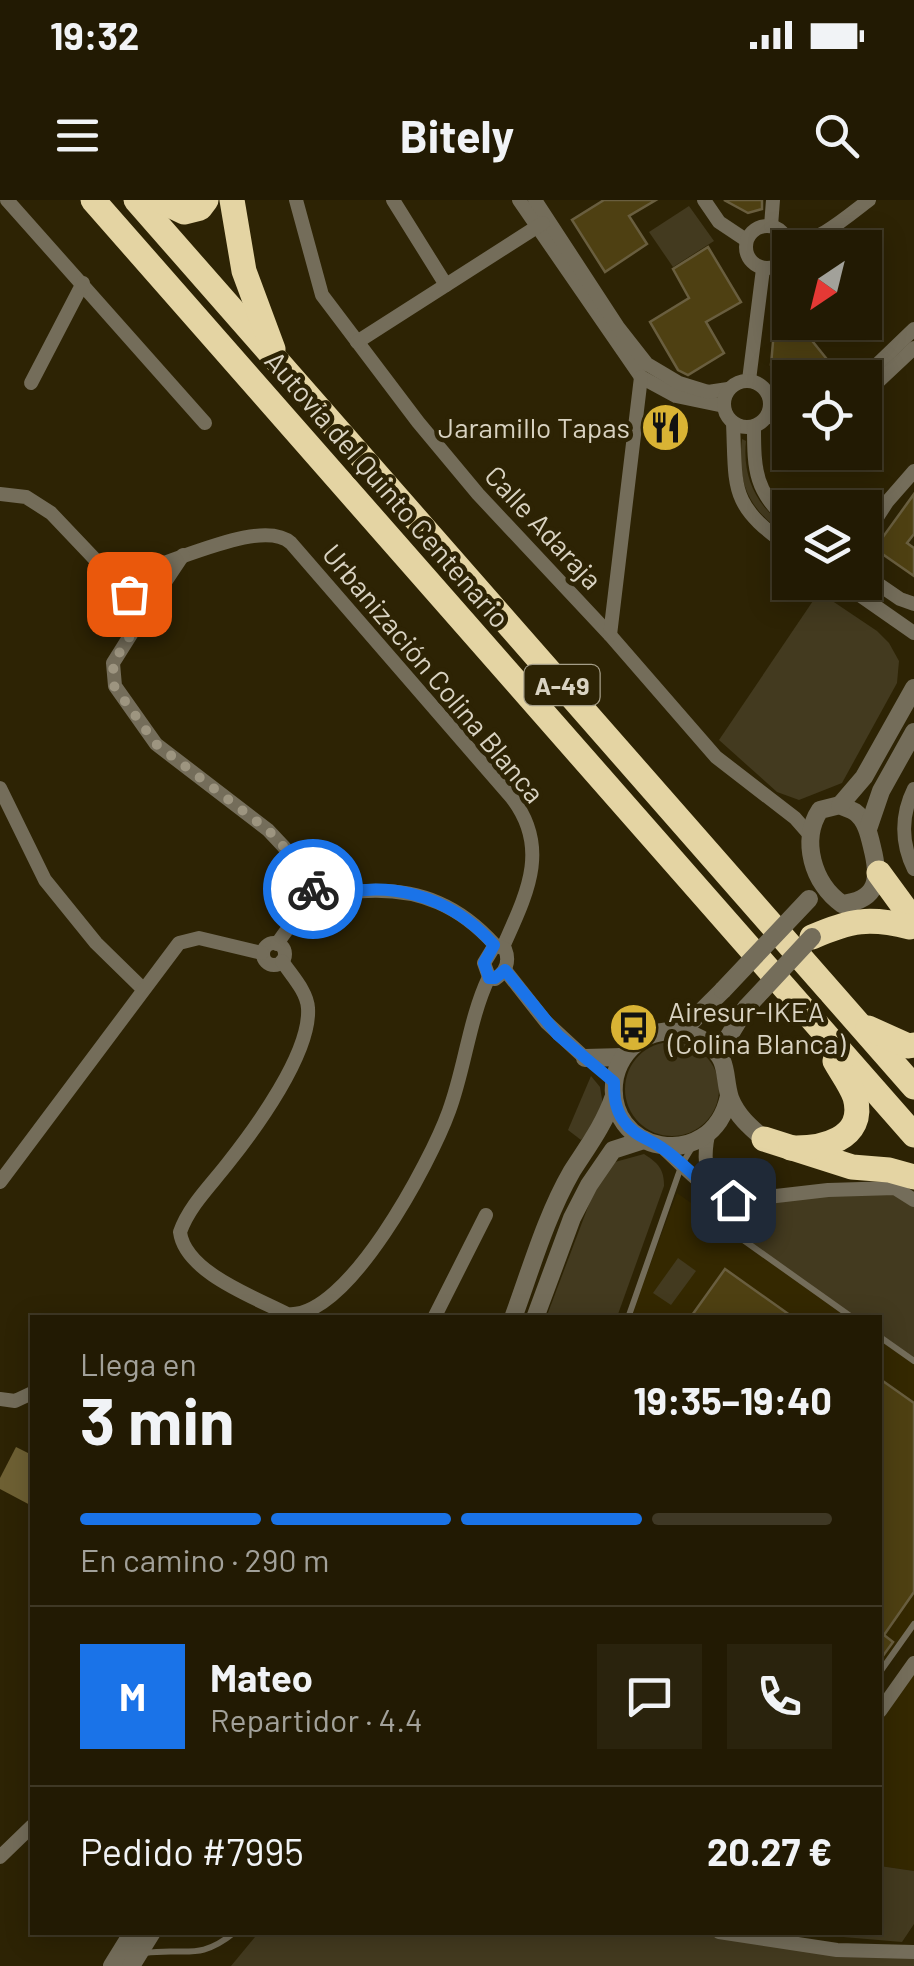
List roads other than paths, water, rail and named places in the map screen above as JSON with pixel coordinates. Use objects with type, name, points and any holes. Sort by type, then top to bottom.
[{"type":"highway","name":"Autovía del Quinto Centenario","points":[[92,200],[914,1135]]},
{"type":"highway","name":"Autovía del Quinto Centenario","points":[[136,200],[914,1088]]},
{"type":"highway","points":[[158,200],[184,212],[200,208],[206,200]]},
{"type":"highway","points":[[232,200],[244,271],[276,358]]},
{"type":"highway","points":[[879,873],[913,927]]},
{"type":"highway","points":[[851,903],[880,908],[913,927]]},
{"type":"highway","points":[[812,936],[847,922],[881,920],[913,927]]},
{"type":"highway","points":[[858,1024],[908,1046],[914,1045]]},
{"type":"highway","points":[[790,1148],[818,1149],[834,1142],[847,1133],[854,1120],[856,1098],[818,1026]]},
{"type":"highway","points":[[764,1139],[852,1168],[889,1170],[914,1177]]},
{"type":"street","points":[[6,200],[206,423]]},
{"type":"street","name":"Calle Adaraja","points":[[296,200],[322,295],[478,494],[610,635],[716,757],[795,818],[809,834]]},
{"type":"street","points":[[393,200],[446,285]]},
{"type":"street","points":[[519,200],[542,223],[647,364],[679,383],[708,392],[728,390],[749,380],[768,392],[770,409],[754,427],[755,471],[772,505]]},
{"type":"street","points":[[535,200],[542,223],[641,377],[676,396],[724,406]]},
{"type":"street","points":[[704,200],[719,222],[746,240]]},
{"type":"street","points":[[771,226],[773,200]]},
{"type":"street","points":[[830,230],[869,200]]},
{"type":"street","points":[[357,342],[542,223]]},
{"type":"street","points":[[772,268],[762,269],[751,262],[745,248],[746,240],[762,226],[776,230]]},
{"type":"street","points":[[749,380],[762,269]]},
{"type":"street","points":[[31,383],[83,283]]},
{"type":"street","points":[[882,360],[914,329]]},
{"type":"street","points":[[882,378],[914,348]]},
{"type":"street","points":[[610,635],[641,377]]},
{"type":"street","points":[[728,390],[724,406],[734,423],[732,467],[738,491],[752,516],[772,532]]},
{"type":"street","points":[[734,423],[754,427]]},
{"type":"street","points":[[882,510],[914,471]]},
{"type":"street","points":[[0,494],[26,497],[39,504],[145,612]]},
{"type":"street","name":"Urbanización Colina Blanca","points":[[112,576],[267,534],[284,537],[512,798],[530,826],[533,856],[524,896],[499,946]]},
{"type":"street","points":[[183,555],[113,663],[112,678],[156,744],[268,830],[320,900]]},
{"type":"street","points":[[882,587],[914,604]]},
{"type":"street","points":[[867,600],[914,633]]},
{"type":"street","points":[[774,804],[797,812],[840,805],[864,777],[914,688]]},
{"type":"street","points":[[868,829],[881,790],[914,732]]},
{"type":"street","points":[[0,788],[45,880],[96,943],[143,989]]},
{"type":"street","points":[[914,789],[904,817],[906,854],[914,868]]},
{"type":"street","points":[[718,1054],[746,1008],[812,936],[874,888],[879,873],[868,829],[857,813],[840,805]]},
{"type":"street","points":[[820,810],[809,834],[818,877],[828,894],[851,903]]},
{"type":"street","points":[[681,1032],[809,898],[818,877]]},
{"type":"street","points":[[277,944],[303,912],[320,900],[357,891],[385,890],[421,896],[462,915],[499,946],[508,961],[505,970],[489,978]]},
{"type":"street","points":[[0,1182],[179,943],[200,938],[262,953],[268,963],[282,962]]},
{"type":"street","points":[[262,953],[268,944],[277,944]]},
{"type":"street","points":[[277,944],[285,954],[282,962]]},
{"type":"street","points":[[301,1315],[324,1302],[353,1272],[382,1237],[425,1168],[450,1109],[489,978],[484,963],[499,946]]},
{"type":"street","points":[[282,962],[308,1008],[299,1047],[268,1104],[190,1211],[180,1232],[187,1255],[200,1266],[293,1315]]},
{"type":"street","points":[[505,970],[546,1022],[614,1088],[626,1124],[722,1197],[733,1200],[895,1188],[914,1200]]},
{"type":"street","points":[[514,1315],[572,1172],[606,1118],[623,1057],[636,1043],[653,1034],[681,1032],[708,1044],[725,1067],[729,1096],[744,1123],[764,1139]]},
{"type":"street","points":[[585,1058],[623,1057]]},
{"type":"street","points":[[722,1197],[708,1176],[704,1136],[723,1116],[729,1096]]},
{"type":"street","points":[[536,1315],[572,1218],[614,1150],[743,1133],[764,1139]]},
{"type":"street","points":[[436,1315],[486,1214]]},
{"type":"street","points":[[0,1398],[23,1400],[30,1395]]},
{"type":"street","points":[[882,1708],[914,1663]]},
{"type":"street","points":[[0,1857],[30,1828]]},
{"type":"street","points":[[112,1966],[131,1935]]},
{"type":"street","points":[[135,1960],[150,1935]]},
{"type":"street","points":[[743,1935],[838,1950],[914,1952]]},
{"type":"lane","points":[[629,1315],[682,1164],[704,1136]]},
{"type":"lane","points":[[700,1181],[711,1217],[848,1315]]},
{"type":"lane","points":[[882,1338],[914,1361]]},
{"type":"lane","points":[[882,1669],[914,1624]]},
{"type":"lane","points":[[135,1960],[170,1949],[192,1954],[217,1946],[230,1935]]},
{"type":"place","name":"Jaramillo Tapas","points":[[665,427]]},
{"type":"place","name":"Airesur-IKEA (Colina Blanca)","points":[[633,1027]]}]
